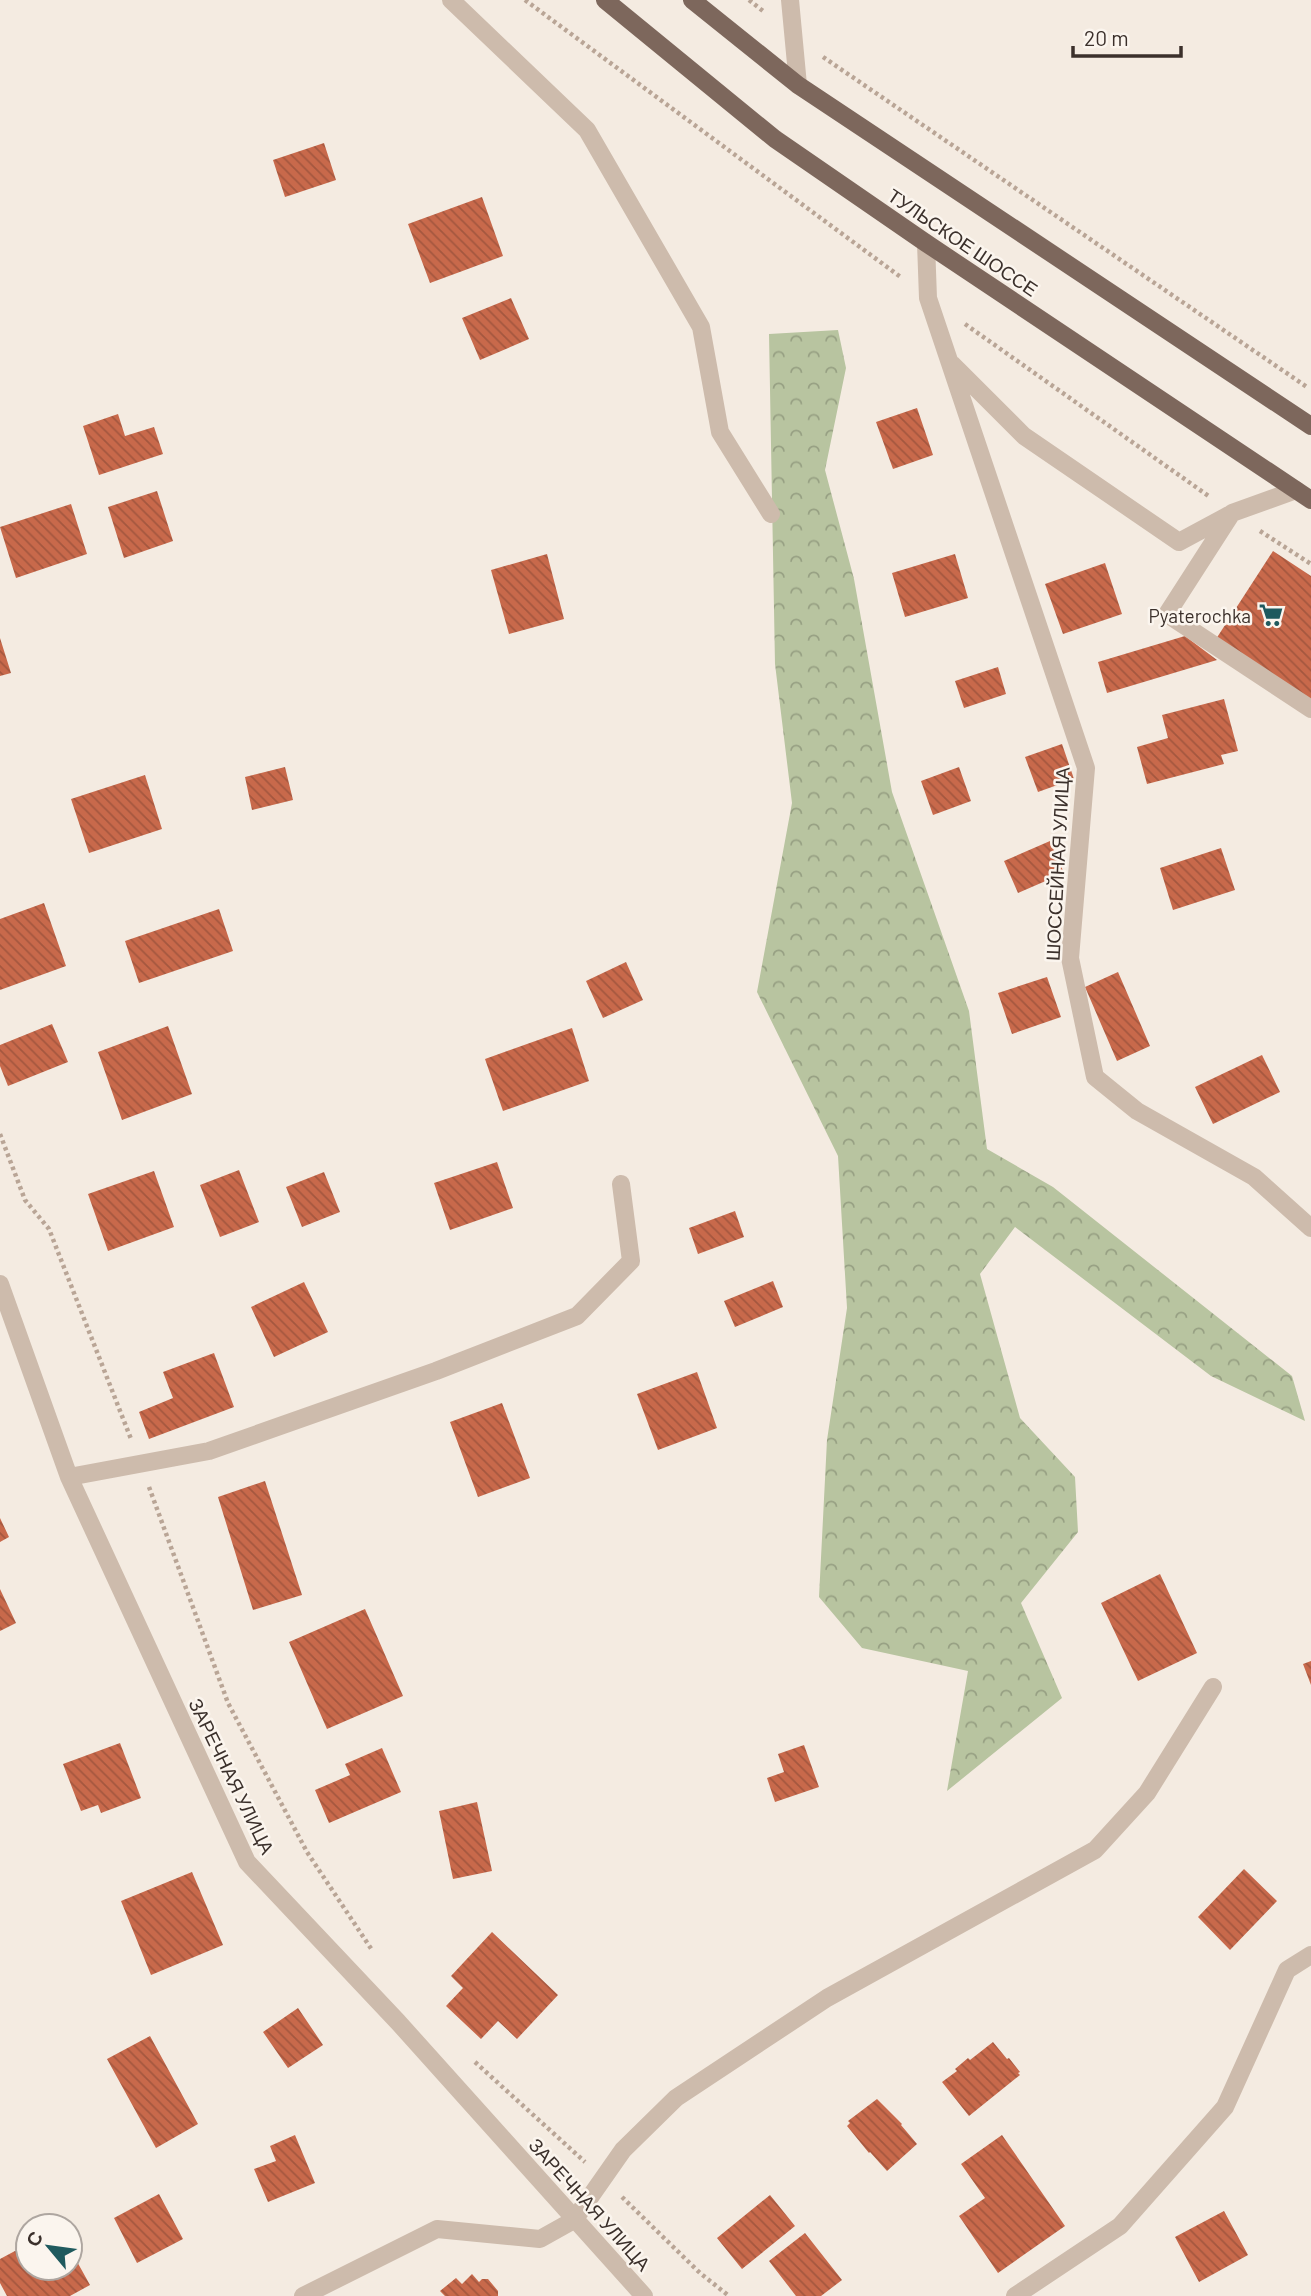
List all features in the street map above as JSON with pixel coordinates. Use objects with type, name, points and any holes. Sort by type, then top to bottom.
[{"type":"main road","name":"ТУЛЬСКОЕ ШОССЕ","points":[[605,0],[775,139],[1303,495]]},
{"type":"main road","name":"ТУЛЬСКОЕ ШОССЕ","points":[[692,0],[798,85],[1311,426]]},
{"type":"street","points":[[451,0],[587,130],[702,327],[720,432],[771,514]]},
{"type":"street","points":[[790,0],[798,85]]},
{"type":"street","name":"ШОССЕЙНАЯ УЛИЦА","points":[[926,243],[928,298],[1086,768],[1070,958],[1096,1077],[1137,1111],[1254,1177],[1311,1227]]},
{"type":"street","points":[[950,361],[1024,436],[1179,542],[1232,513],[1303,495]]},
{"type":"street","points":[[1232,513],[1167,614],[1311,709]]},
{"type":"street","points":[[69,1477],[209,1451],[436,1371],[577,1316],[631,1261],[621,1184]]},
{"type":"street","name":"ЗАРЕЧНАЯ УЛИЦА","points":[[0,1284],[69,1477],[247,1862],[398,2022],[644,2296]]},
{"type":"street","points":[[303,2296],[437,2229],[540,2239],[575,2220],[623,2150],[676,2098],[828,1998],[1095,1850],[1147,1793],[1213,1687]]},
{"type":"street","points":[[1015,2296],[1120,2226],[1225,2107],[1287,1969],[1311,1955]]},
{"type":"path","points":[[749,0],[793,36],[1311,390]]},
{"type":"path","points":[[0,1134],[24,1200],[50,1229],[141,1464],[228,1703],[307,1852],[378,1958]]},
{"type":"path","points":[[467,2054],[700,2273],[729,2296]]},
{"type":"green space","points":[[838,330],[846,368],[825,470],[854,579],[892,792],[969,1011],[987,1149],[1053,1187],[1292,1376],[1305,1421],[1211,1376],[1015,1227],[980,1274],[1020,1418],[1075,1477],[1078,1532],[1021,1603],[1062,1698],[947,1791],[968,1671],[862,1648],[819,1597],[827,1440],[847,1308],[838,1156],[757,992],[792,803],[775,664],[769,334]]},
{"type":"building","points":[[324,143],[336,180],[285,197],[273,160]]},
{"type":"building","points":[[482,197],[503,256],[430,283],[408,224]]},
{"type":"building","points":[[511,298],[529,339],[480,360],[462,318]]},
{"type":"building","points":[[917,408],[933,455],[893,469],[876,422]]},
{"type":"building","points":[[118,414],[125,436],[154,427],[163,454],[99,475],[83,426]]},
{"type":"building","points":[[157,491],[173,541],[124,558],[108,507]]},
{"type":"building","points":[[71,504],[87,554],[16,578],[0,527]]},
{"type":"building","name":"Pyaterochka","points":[[1273,551],[1311,576],[1311,701],[1216,639]]},
{"type":"building","points":[[547,554],[564,619],[509,634],[491,570]]},
{"type":"building","points":[[955,554],[968,598],[905,617],[892,573]]},
{"type":"building","points":[[1105,563],[1122,614],[1063,634],[1045,584]]},
{"type":"building","points":[[1185,636],[1217,660],[1107,693],[1098,662]]},
{"type":"building","points":[[0,638],[11,673],[0,676]]},
{"type":"building","points":[[998,667],[1006,694],[964,708],[955,681]]},
{"type":"building","points":[[1224,699],[1238,751],[1221,755],[1224,764],[1147,784],[1137,747],[1168,738],[1162,715]]},
{"type":"building","points":[[1062,744],[1074,779],[1038,792],[1025,757]]},
{"type":"building","points":[[285,767],[293,800],[252,810],[245,777]]},
{"type":"building","points":[[959,767],[971,801],[933,815],[921,781]]},
{"type":"building","points":[[145,775],[162,829],[89,853],[71,799]]},
{"type":"building","points":[[1050,841],[1064,873],[1018,893],[1004,861]]},
{"type":"building","points":[[1221,848],[1235,890],[1173,910],[1160,868]]},
{"type":"building","points":[[44,903],[66,966],[0,990],[0,919]]},
{"type":"building","points":[[219,909],[233,951],[139,983],[125,941]]},
{"type":"building","points":[[626,962],[643,1000],[603,1018],[586,981]]},
{"type":"building","points":[[1118,972],[1150,1046],[1117,1061],[1085,987]]},
{"type":"building","points":[[1047,977],[1061,1017],[1012,1034],[998,993]]},
{"type":"building","points":[[52,1024],[68,1062],[8,1086],[0,1066],[0,1045]]},
{"type":"building","points":[[168,1026],[192,1094],[122,1120],[98,1052]]},
{"type":"building","points":[[572,1028],[589,1081],[503,1111],[485,1059]]},
{"type":"building","points":[[1262,1055],[1280,1092],[1213,1124],[1195,1087]]},
{"type":"building","points":[[497,1162],[513,1208],[450,1230],[434,1183]]},
{"type":"building","points":[[239,1170],[259,1222],[220,1237],[200,1185]]},
{"type":"building","points":[[154,1171],[174,1227],[108,1251],[88,1194]]},
{"type":"building","points":[[324,1172],[340,1212],[302,1227],[286,1187]]},
{"type":"building","points":[[735,1211],[744,1237],[698,1254],[689,1228]]},
{"type":"building","points":[[773,1281],[783,1307],[735,1327],[724,1301]]},
{"type":"building","points":[[304,1282],[328,1332],[274,1357],[251,1307]]},
{"type":"building","points":[[214,1353],[234,1407],[149,1439],[139,1412],[173,1398],[163,1372]]},
{"type":"building","points":[[697,1372],[717,1428],[658,1450],[637,1394]]},
{"type":"building","points":[[502,1403],[530,1478],[478,1497],[450,1422]]},
{"type":"building","points":[[265,1481],[302,1595],[253,1610],[218,1497]]},
{"type":"building","points":[[0,1518],[9,1537],[0,1542]]},
{"type":"building","points":[[1160,1574],[1197,1653],[1138,1681],[1101,1603]]},
{"type":"building","points":[[0,1589],[16,1623],[0,1631]]},
{"type":"building","points":[[365,1609],[403,1696],[327,1729],[289,1642]]},
{"type":"building","points":[[1311,1661],[1311,1685],[1303,1664]]},
{"type":"building","points":[[120,1743],[141,1798],[101,1813],[98,1805],[81,1811],[63,1764]]},
{"type":"building","points":[[804,1745],[819,1787],[775,1802],[767,1778],[784,1772],[778,1754]]},
{"type":"building","points":[[382,1748],[401,1792],[329,1823],[315,1790],[350,1775],[345,1764]]},
{"type":"building","points":[[477,1802],[492,1871],[453,1879],[439,1811]]},
{"type":"building","points":[[1244,1869],[1277,1901],[1230,1950],[1198,1917]]},
{"type":"building","points":[[192,1872],[223,1945],[151,1975],[121,1901]]},
{"type":"building","points":[[492,1932],[558,1995],[517,2039],[498,2021],[481,2039],[446,2006],[463,1988],[451,1976]]},
{"type":"building","points":[[298,2008],[323,2045],[288,2068],[263,2032]]},
{"type":"building","points":[[150,2036],[198,2124],[156,2148],[107,2059]]},
{"type":"building","points":[[993,2042],[1007,2059],[1009,2058],[1020,2075],[969,2116],[942,2082],[968,2058],[970,2060]]},
{"type":"building","points":[[877,2099],[917,2144],[887,2171],[847,2126],[850,2123],[848,2121]]},
{"type":"building","points":[[295,2135],[315,2183],[268,2202],[254,2169],[276,2161],[270,2146]]},
{"type":"building","points":[[1002,2135],[1065,2226],[998,2273],[959,2216],[985,2198],[961,2164]]},
{"type":"building","points":[[159,2194],[183,2239],[137,2263],[114,2218]]},
{"type":"building","points":[[770,2195],[795,2226],[742,2269],[717,2238]]},
{"type":"building","points":[[1224,2211],[1248,2255],[1199,2282],[1175,2237]]},
{"type":"building","points":[[805,2233],[842,2280],[821,2296],[796,2296],[769,2261]]},
{"type":"building","points":[[14,2252],[14,2282],[84,2282],[84,2274],[90,2285],[70,2296],[7,2296],[0,2283],[0,2259]]},
{"type":"building","points":[[472,2274],[479,2282],[488,2279],[498,2291],[498,2296],[445,2296],[440,2291],[456,2278],[462,2284]]},
{"type":"place","name":"Pyaterochka","points":[[1271,615]]}]
